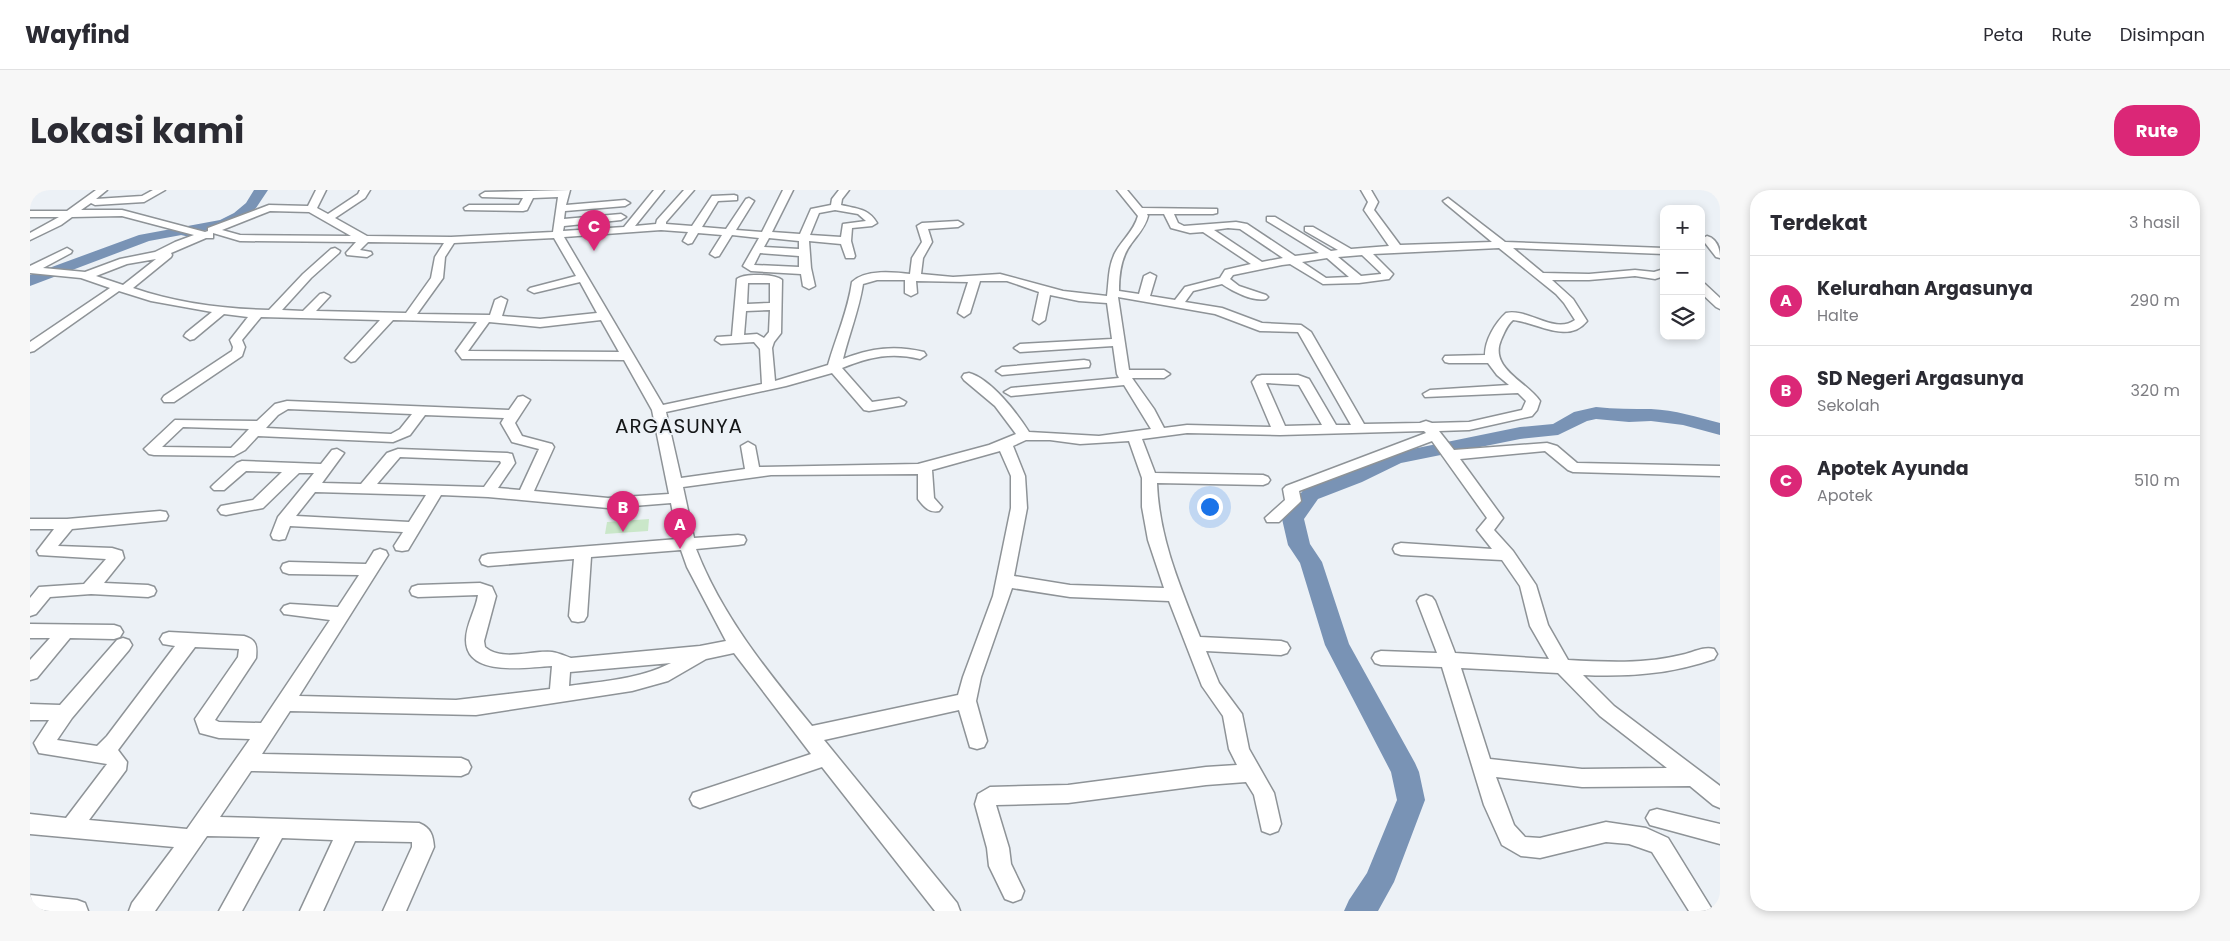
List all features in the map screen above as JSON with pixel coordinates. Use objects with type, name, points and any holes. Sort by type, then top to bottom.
[{"type":"street","points":[[30,237],[51,227],[102,190]]},
{"type":"street","points":[[86,202],[144,199],[160,190]]},
{"type":"street","points":[[311,208],[317,201],[321,190]]},
{"type":"street","points":[[329,218],[362,196],[366,190]]},
{"type":"street","points":[[627,229],[659,190]]},
{"type":"street","points":[[656,227],[689,190]]},
{"type":"street","points":[[788,190],[766,234],[748,263],[749,267],[806,272]]},
{"type":"street","points":[[836,207],[837,199],[844,190]]},
{"type":"street","points":[[1122,190],[1148,220],[1172,223],[1179,228],[1207,230],[1239,225],[1323,281],[1380,278],[1387,274],[1364,251]]},
{"type":"street","points":[[1366,190],[1373,202],[1369,210],[1397,249]]},
{"type":"street","points":[[485,195],[529,193],[561,210],[627,229],[656,227],[695,228],[846,240]]},
{"type":"street","points":[[469,208],[523,208],[529,193]]},
{"type":"street","points":[[688,241],[715,198],[734,198]]},
{"type":"street","points":[[715,254],[749,201]]},
{"type":"street","points":[[1272,518],[1293,501],[1291,489],[1293,488],[1439,441],[1469,426],[1527,413],[1533,401],[1494,365],[1491,359],[1492,342],[1510,316],[1525,318],[1553,328],[1577,326],[1581,321],[1570,301],[1448,201]]},
{"type":"street","points":[[30,214],[122,213],[172,226],[240,238],[451,240],[561,210],[625,203]]},
{"type":"street","points":[[809,286],[806,272],[804,237],[815,211],[836,207],[849,214],[846,240],[850,256]]},
{"type":"street","points":[[30,348],[120,288],[174,249],[212,230],[269,208],[311,208],[365,239]]},
{"type":"street","points":[[561,210],[621,217]]},
{"type":"street","points":[[561,210],[584,278],[659,410],[687,545],[695,567],[716,608],[738,646],[949,911]]},
{"type":"street","points":[[1168,211],[1172,223]]},
{"type":"street","points":[[1160,432],[1125,377],[1117,342],[1112,296],[1114,268],[1123,247],[1148,220],[1168,211],[1213,211]]},
{"type":"street","points":[[102,223],[122,213]]},
{"type":"street","points":[[1271,220],[1328,254],[1359,280]]},
{"type":"street","points":[[911,293],[916,262],[919,252],[926,242],[922,226],[958,224]]},
{"type":"street","points":[[1309,229],[1348,252]]},
{"type":"street","points":[[1207,230],[1259,265]]},
{"type":"street","points":[[83,275],[129,259],[158,255],[178,244],[208,233]]},
{"type":"street","points":[[365,239],[351,253],[367,254]]},
{"type":"street","points":[[1708,239],[1720,255]]},
{"type":"street","points":[[409,317],[436,278],[439,272],[440,257],[451,240]]},
{"type":"street","points":[[1178,304],[1189,289],[1224,280],[1228,272],[1328,254],[1503,245],[1594,246],[1660,253]]},
{"type":"street","points":[[757,250],[805,253]]},
{"type":"street","points":[[31,270],[67,251]]},
{"type":"street","points":[[271,314],[307,276],[335,252]]},
{"type":"street","points":[[1705,254],[1720,255]]},
{"type":"street","points":[[31,270],[83,275],[175,304],[257,314],[390,316],[546,322],[606,316]]},
{"type":"street","points":[[1541,276],[1589,277],[1635,273],[1655,276],[1660,274]]},
{"type":"street","points":[[1144,297],[1150,276]]},
{"type":"street","points":[[834,367],[845,327],[854,307],[856,278],[913,277],[954,280],[975,277],[1006,278],[1045,290],[1078,297],[1144,297],[1218,312],[1260,327],[1303,330],[1359,427]]},
{"type":"street","points":[[964,313],[975,277]]},
{"type":"street","points":[[534,290],[584,278]]},
{"type":"street","points":[[738,339],[743,279],[776,280],[775,332],[768,341],[766,348],[769,385]]},
{"type":"street","points":[[950,293],[954,280]]},
{"type":"street","points":[[1224,280],[1235,288],[1262,297]]},
{"type":"street","points":[[1039,320],[1045,290]]},
{"type":"street","points":[[1705,290],[1720,305]]},
{"type":"street","points":[[306,315],[324,296]]},
{"type":"street","points":[[502,300],[490,319],[462,351],[466,356],[627,356]]},
{"type":"street","points":[[741,308],[777,306]]},
{"type":"street","points":[[190,336],[221,311]]},
{"type":"street","points":[[169,399],[238,353],[239,347],[236,340],[257,314]]},
{"type":"street","points":[[351,358],[390,316]]},
{"type":"street","points":[[722,340],[757,338],[766,348]]},
{"type":"street","points":[[1020,348],[1117,342]]},
{"type":"street","points":[[1077,344],[1092,384]]},
{"type":"street","points":[[659,410],[805,377],[855,357],[904,350],[920,356]]},
{"type":"street","points":[[1449,359],[1491,359]]},
{"type":"street","points":[[1002,371],[1084,364]]},
{"type":"street","points":[[834,367],[869,407],[899,402]]},
{"type":"street","points":[[1011,392],[1092,384],[1125,377],[1164,374]]},
{"type":"street","points":[[969,377],[1002,403],[1016,421],[1024,436]]},
{"type":"street","points":[[1280,431],[1259,382],[1262,379],[1298,379],[1304,382],[1331,429]]},
{"type":"street","points":[[1430,394],[1472,390],[1522,389]]},
{"type":"street","points":[[523,400],[508,424],[517,439],[547,447],[525,495]]},
{"type":"street","points":[[421,411],[406,432],[393,438],[259,428],[180,423],[151,449],[154,451],[229,453],[240,447],[259,428],[276,409],[288,405],[513,414]]},
{"type":"street","points":[[312,486],[488,492],[608,503],[675,491],[771,470],[925,468],[1005,444],[1024,436],[1050,436],[1080,440],[1200,429],[1280,431],[1359,427],[1439,441],[1546,447],[1552,449],[1573,467],[1720,471]]},
{"type":"street","points":[[1134,436],[1149,478],[1150,507],[1156,540],[1175,595],[1211,686],[1232,714],[1238,746],[1251,773],[1264,793],[1270,824]]},
{"type":"street","points":[[1439,441],[1495,518],[1485,530],[1507,555],[1528,585],[1539,626],[1563,667],[1608,710],[1720,799]]},
{"type":"street","points":[[977,741],[966,701],[972,677],[1002,596],[1019,508],[1018,476],[1005,444]]},
{"type":"street","points":[[748,446],[753,473]]},
{"type":"street","points":[[337,453],[282,528],[412,527]]},
{"type":"street","points":[[366,488],[392,456],[398,453],[507,457],[508,463],[488,492]]},
{"type":"street","points":[[219,487],[242,466],[325,468]]},
{"type":"street","points":[[226,510],[258,504],[295,468]]},
{"type":"street","points":[[925,468],[926,499],[934,507]]},
{"type":"street","points":[[1149,478],[1263,480]]},
{"type":"street","points":[[402,546],[412,527],[437,490]]},
{"type":"street","points":[[30,524],[67,524],[160,516]]},
{"type":"street","points":[[37,552],[67,524]]},
{"type":"street","points":[[488,560],[738,540]]},
{"type":"street","points":[[1401,549],[1507,555]]},
{"type":"street","points":[[37,552],[116,555],[116,558],[90,588]]},
{"type":"street","points":[[578,616],[583,553]]},
{"type":"street","points":[[140,911],[199,832],[267,731],[340,614],[380,555]]},
{"type":"street","points":[[288,568],[370,570]]},
{"type":"street","points":[[1005,581],[1070,591],[1175,595]]},
{"type":"street","points":[[30,610],[38,591],[85,590],[90,588],[148,591]]},
{"type":"street","points":[[418,591],[484,590],[487,596],[475,640],[476,646],[483,657],[512,661],[553,658],[561,664],[571,665],[701,653],[738,646]]},
{"type":"street","points":[[1426,601],[1449,660],[1494,805],[1506,832],[1513,842],[1530,848],[1540,848],[1606,832],[1646,838],[1660,845],[1702,911]]},
{"type":"street","points":[[290,610],[340,614]]},
{"type":"street","points":[[30,631],[66,630],[118,639],[46,737],[44,743],[46,747],[113,757],[116,760],[116,770],[71,827]]},
{"type":"street","points":[[30,673],[66,630]]},
{"type":"street","points":[[169,639],[244,643],[248,646],[247,658],[205,719],[207,727],[219,730],[267,731]]},
{"type":"street","points":[[101,755],[110,747],[190,640]]},
{"type":"street","points":[[1193,643],[1281,648]]},
{"type":"street","points":[[285,703],[456,708],[615,688],[646,681],[686,663],[701,653]]},
{"type":"street","points":[[1381,658],[1563,667],[1637,668],[1667,666],[1708,654]]},
{"type":"street","points":[[559,695],[561,664]]},
{"type":"street","points":[[808,735],[966,701]]},
{"type":"street","points":[[30,712],[65,713]]},
{"type":"street","points":[[700,799],[826,758]]},
{"type":"street","points":[[246,762],[461,767]]},
{"type":"street","points":[[1483,767],[1582,778],[1694,777]]},
{"type":"street","points":[[1014,891],[1000,866],[998,848],[985,804],[985,800],[990,796],[1068,794],[1206,776],[1251,773]]},
{"type":"street","points":[[1657,818],[1720,834]]},
{"type":"street","points":[[30,824],[199,832],[276,829],[419,832],[422,837],[422,851],[394,911]]},
{"type":"street","points":[[230,911],[276,829]]},
{"type":"street","points":[[311,911],[349,830]]},
{"type":"street","points":[[30,906],[77,911]]},
{"type":"green space","points":[[649,519],[648,531],[605,534],[607,522]]},
{"type":"waterway","points":[[30,281],[144,238],[225,223],[239,216],[251,205],[261,190]]},
{"type":"waterway","points":[[178,233],[191,236]]},
{"type":"waterway","points":[[1360,911],[1379,882],[1411,800],[1405,772],[1337,645],[1311,562],[1299,545],[1293,519],[1311,494],[1355,477],[1395,458],[1520,433],[1558,429],[1581,416],[1596,413],[1629,416],[1651,415],[1684,419],[1720,429]]},
{"type":"place","name":"Apotek Ayunda","points":[[594,251]]},
{"type":"place","name":"SD Negeri Argasunya","points":[[623,532]]},
{"type":"place","name":"Kelurahan Argasunya","points":[[680,549]]},
{"type":"district","name":"ARGASUNYA","points":[[679,426]]}]
